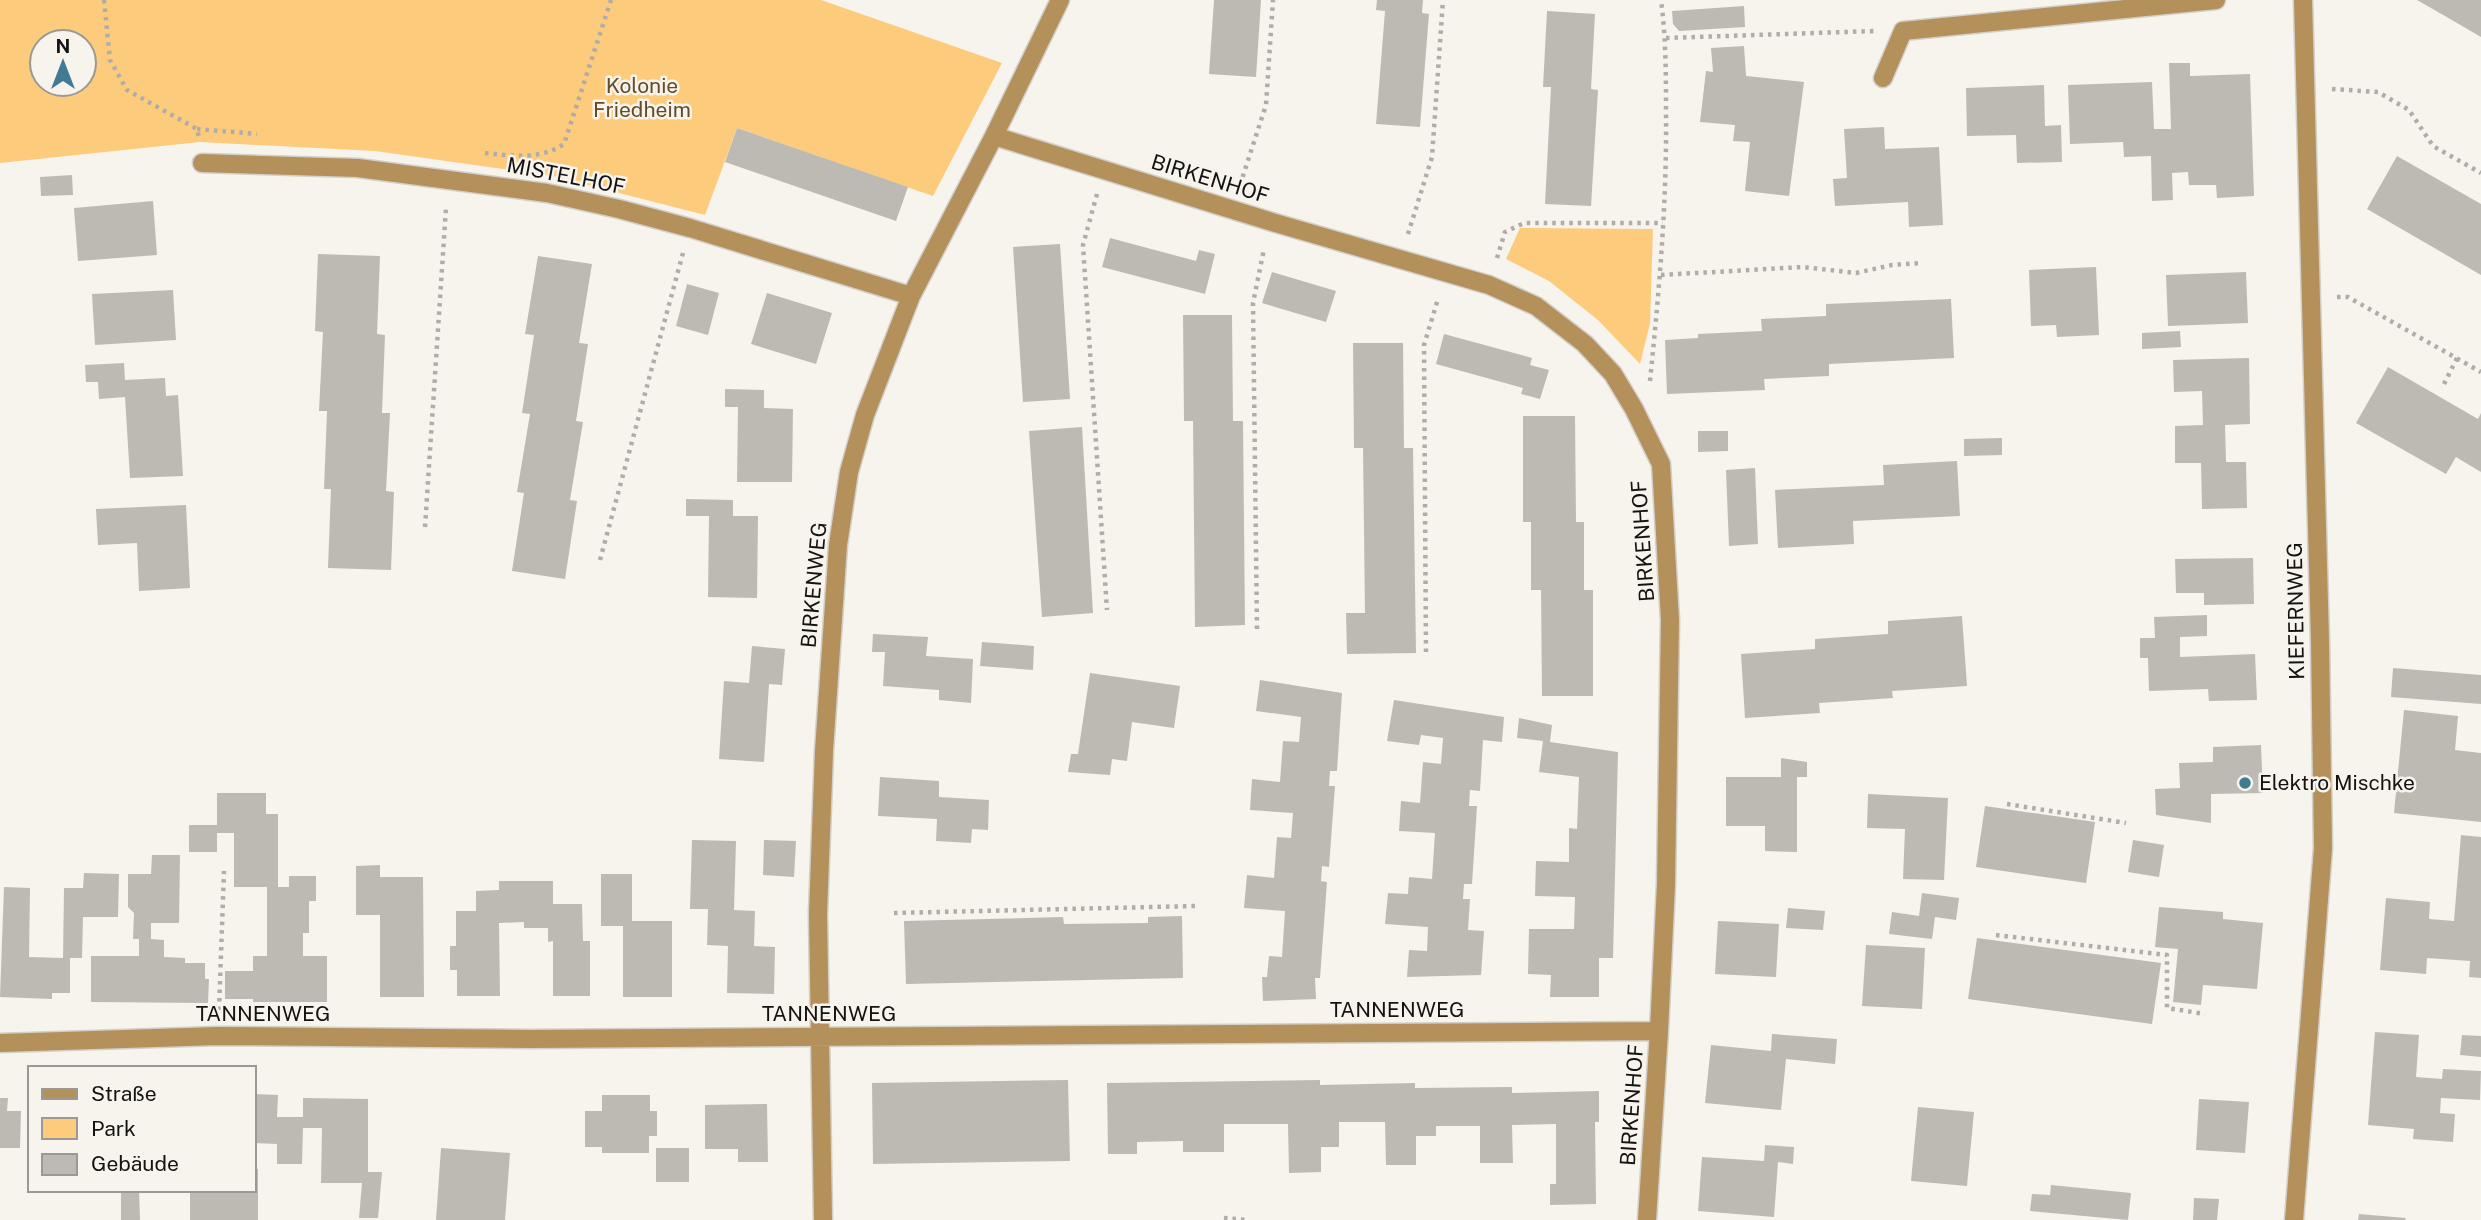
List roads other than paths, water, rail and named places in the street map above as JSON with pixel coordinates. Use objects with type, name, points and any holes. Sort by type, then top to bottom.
[{"type":"street","name":"BIRKENWEG","points":[[823,1220],[818,914],[824,751],[838,545],[849,472],[864,415],[911,296],[994,136],[1060,0]]},
{"type":"street","points":[[1883,78],[1903,31],[2216,0]]},
{"type":"street","name":"KIEFERNWEG","points":[[2294,1220],[2323,848],[2303,0]]},
{"type":"street","name":"BIRKENHOF","points":[[994,136],[1272,222],[1489,285],[1536,306],[1586,344],[1613,374],[1661,464],[1670,620],[1666,884],[1660,1031],[1647,1220]]},
{"type":"street","name":"MISTELHOF","points":[[202,163],[358,167],[547,193],[690,229],[911,296]]},
{"type":"street","name":"TANNENWEG","points":[[0,1043],[218,1036],[530,1039],[1660,1031]]},
{"type":"place","name":"Elektro Mischke","points":[[2245,783]]},
{"type":"park label","name":"Kolonie Friedheim","points":[[642,98]]}]
